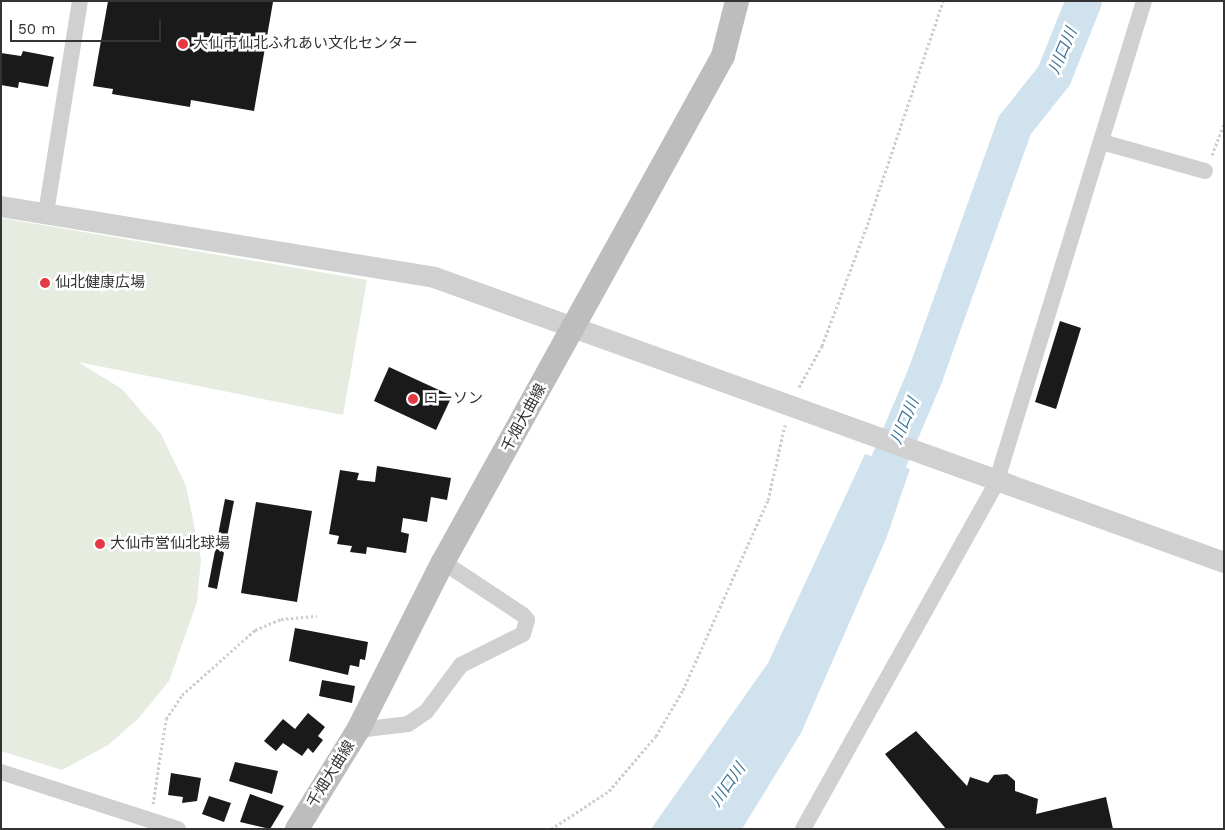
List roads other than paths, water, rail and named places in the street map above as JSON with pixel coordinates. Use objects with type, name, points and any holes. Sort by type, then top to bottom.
[{"type":"main road","name":"千畑大曲線","points":[[296,829],[358,730],[443,562],[574,329],[723,56],[737,1]]},
{"type":"street","points":[[46,213],[80,1]]},
{"type":"street","points":[[803,829],[996,483],[1144,1]]},
{"type":"street","points":[[1102,142],[1205,172]]},
{"type":"street","points":[[1,206],[434,277],[487,292],[574,329],[996,483],[1224,562]]},
{"type":"street","points":[[358,730],[408,724],[426,712],[461,665],[523,634],[527,620],[523,615],[443,562]]},
{"type":"street","points":[[1,772],[178,829]]},
{"type":"water","points":[[865,454],[910,469],[886,539],[801,733],[742,829],[651,829],[768,663]]},
{"type":"waterway","name":"川口川","points":[[869,508],[925,376],[1015,125],[1054,76],[1084,1]]},
{"type":"place","name":"大仙市仙北ふれあい文化センター","points":[[183,44]]},
{"type":"place","name":"仙北健康広場","points":[[45,283]]},
{"type":"place","name":"ローソン","points":[[413,399]]},
{"type":"place","name":"大仙市営仙北球場","points":[[100,544]]}]
